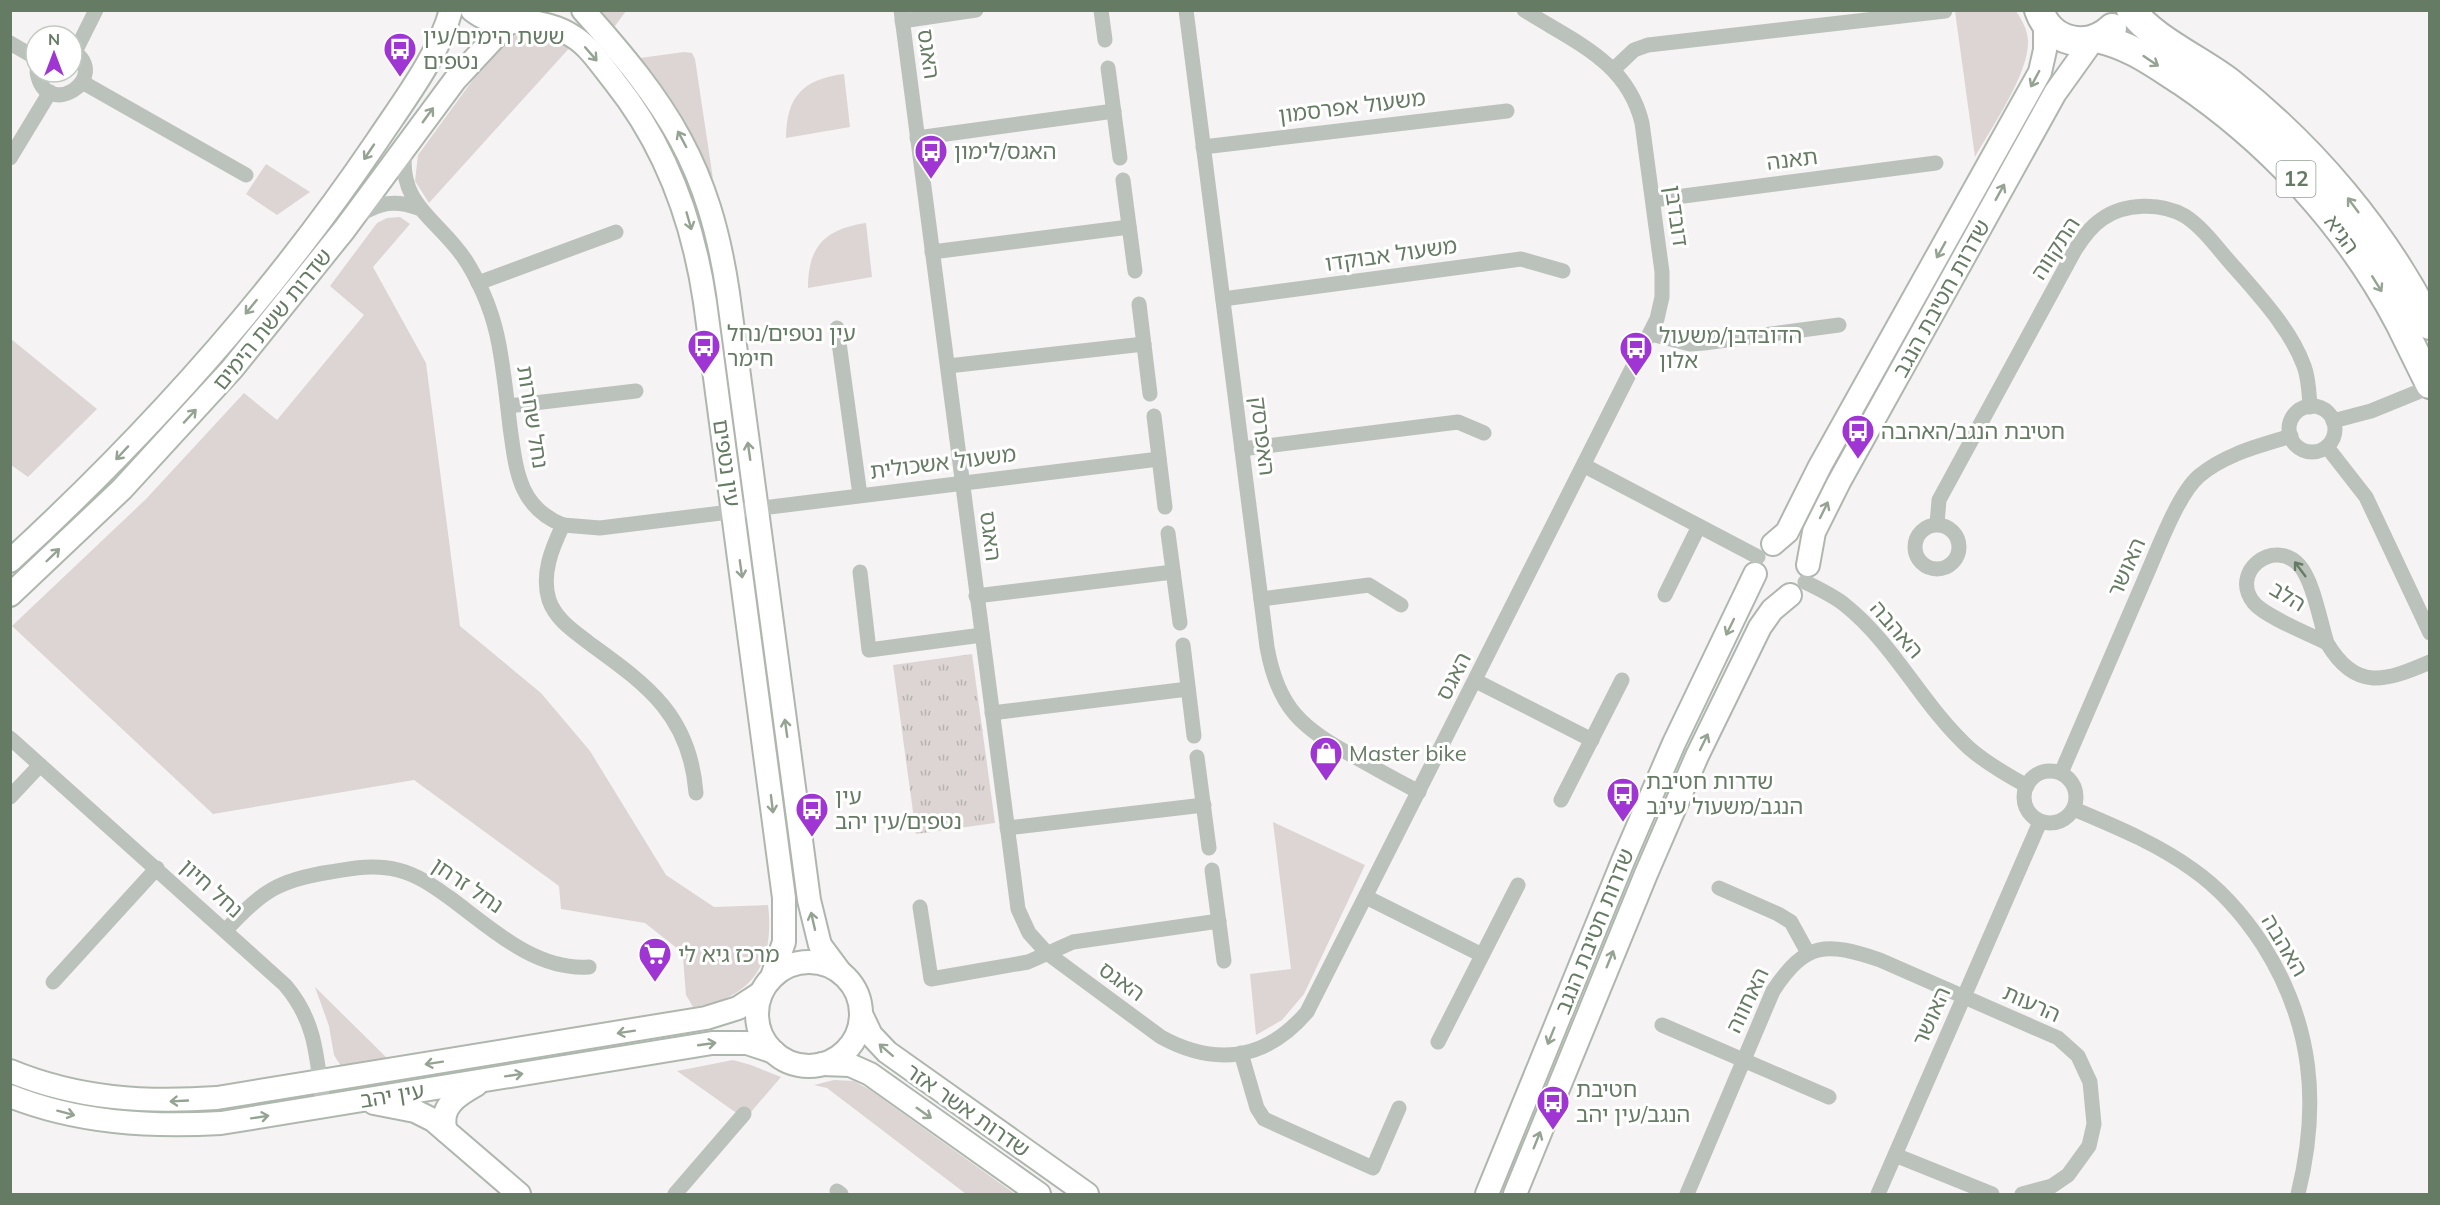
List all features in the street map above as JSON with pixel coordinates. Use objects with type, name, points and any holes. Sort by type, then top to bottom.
[{"type":"highway","points":[[2095,39],[2111,29],[2122,10]]},
{"type":"highway","name":"הגיא","points":[[2131,10],[2143,24],[2228,81],[2306,151],[2343,192],[2372,230],[2397,267],[2430,325]]},
{"type":"highway","name":"12","points":[[2042,17],[2056,35],[2081,42],[2095,39]]},
{"type":"highway","name":"הגיא","points":[[2095,39],[2125,45],[2213,102],[2287,169],[2324,208],[2375,281],[2399,322],[2430,385]]},
{"type":"street","points":[[84,32],[96,10]]},
{"type":"street","name":"שדרות ששת הימים","points":[[10,561],[138,436],[212,354],[286,264],[358,169],[394,115],[438,44],[451,10]]},
{"type":"street","name":"עין נטפים","points":[[472,10],[489,20],[523,18],[555,27],[575,38],[586,48],[638,113],[652,136],[676,185],[694,240],[701,270],[784,898],[784,942],[767,985]]},
{"type":"street","name":"עין נטפים","points":[[583,10],[632,65],[667,114],[695,166],[707,195],[723,258],[810,910],[820,945],[840,972]]},
{"type":"street","points":[[902,16],[976,10]]},
{"type":"street","points":[[1101,10],[1105,40]]},
{"type":"street","name":"האפרסק","points":[[1186,10],[1261,599],[1273,672],[1282,695],[1294,714],[1320,737],[1419,792]]},
{"type":"street","name":"דובדבן","points":[[1524,10],[1597,56],[1614,69],[1628,87],[1640,113],[1653,200],[1663,281],[1661,304],[1651,334],[1585,466]]},
{"type":"street","points":[[1614,69],[1634,50],[1647,45],[1850,16],[1945,11]]},
{"type":"street","name":"האגס","points":[[902,16],[1018,909],[1029,933],[1047,954],[1161,1037],[1179,1047],[1215,1055],[1241,1053],[1267,1045],[1282,1036],[1307,1012],[1585,466]]},
{"type":"street","name":"שדרות חטיבת הנגב","points":[[1487,1194],[1623,861],[1674,743],[1762,558],[1787,532],[1820,466],[2040,72],[2045,50],[2042,17]]},
{"type":"street","name":"שדרות ששת הימים","points":[[10,595],[116,495],[195,411],[269,326],[354,218],[461,72],[523,18]]},
{"type":"street","name":"שדרות חטיבת הנגב","points":[[1515,1194],[1633,903],[1697,756],[1760,627],[1801,581],[1814,532],[1839,482],[2055,93],[2095,39]]},
{"type":"street","points":[[10,43],[24,51]]},
{"type":"street","points":[[1108,68],[1120,158]]},
{"type":"street","points":[[84,83],[246,175]]},
{"type":"street","points":[[42,84],[50,92],[57,94],[75,90],[80,84]]},
{"type":"street","points":[[10,158],[50,92]]},
{"type":"street","points":[[917,138],[1114,111]]},
{"type":"street","name":"משעול אפרסמון","points":[[1203,147],[1507,111]]},
{"type":"street","name":"נחל שחרות","points":[[406,146],[405,180],[418,208],[455,246],[478,283],[495,326],[516,468],[524,491],[536,509],[563,525]]},
{"type":"street","name":"תאנה","points":[[1653,200],[1936,163]]},
{"type":"street","points":[[1123,180],[1134,271]]},
{"type":"street","points":[[354,218],[384,202],[402,202],[418,208]]},
{"type":"street","name":"התקווה","points":[[1937,524],[1939,500],[2075,250],[2085,235],[2103,218],[2134,207],[2167,208],[2185,217],[2214,244],[2267,304],[2304,364],[2308,378],[2310,407]]},
{"type":"street","points":[[932,252],[1129,226]]},
{"type":"street","points":[[478,283],[616,232]]},
{"type":"street","name":"משעול אבוקדו","points":[[1223,299],[1521,259],[1563,271]]},
{"type":"street","points":[[1139,304],[1150,394]]},
{"type":"street","points":[[1651,334],[1690,344],[1839,325]]},
{"type":"street","points":[[837,328],[860,495]]},
{"type":"street","points":[[948,366],[1144,344]]},
{"type":"street","points":[[2333,421],[2371,411],[2430,385]]},
{"type":"street","points":[[508,406],[636,391]]},
{"type":"street","points":[[2310,407],[2321,408],[2333,421],[2333,438],[2327,447],[2312,452],[2296,446],[2291,436],[2291,421],[2296,413],[2310,407]]},
{"type":"street","points":[[1154,417],[1165,507]]},
{"type":"street","points":[[1242,449],[1458,422],[1484,433]]},
{"type":"street","name":"האושר","points":[[2061,773],[2183,496],[2198,477],[2219,462],[2241,452],[2291,436]]},
{"type":"street","points":[[2327,447],[2366,497],[2430,633]]},
{"type":"street","name":"משעול אשכולית","points":[[563,525],[574,528],[600,528],[1159,459]]},
{"type":"street","points":[[1585,466],[1762,558]]},
{"type":"street","points":[[563,525],[553,547],[548,569],[547,590],[553,609],[569,628],[642,682],[670,713],[688,750],[696,793]]},
{"type":"street","points":[[1665,596],[1699,526]]},
{"type":"street","points":[[1168,532],[1180,623]]},
{"type":"street","points":[[1786,543],[1794,546],[1803,554],[1801,581],[1778,596],[1766,591],[1760,585],[1762,558],[1786,543]]},
{"type":"street","name":"הלב","points":[[2327,643],[2269,614],[2253,602],[2247,583],[2251,568],[2256,561],[2274,554],[2293,559],[2300,566],[2307,579],[2327,643],[2332,652],[2349,669],[2373,678],[2385,679],[2401,675],[2430,662]]},
{"type":"street","points":[[860,572],[869,650],[982,635]]},
{"type":"street","points":[[976,596],[1173,572]]},
{"type":"street","name":"האהבה","points":[[1801,581],[1844,604],[1863,621],[1944,721],[1970,749],[2000,771],[2027,786]]},
{"type":"street","points":[[1261,599],[1370,585],[1401,604]]},
{"type":"street","points":[[1183,645],[1194,736]]},
{"type":"street","points":[[1561,800],[1622,680]]},
{"type":"street","points":[[1476,681],[1592,740]]},
{"type":"street","points":[[992,713],[1188,689]]},
{"type":"street","name":"נחל חיון","points":[[10,738],[279,978],[302,1008],[313,1035],[323,1107]]},
{"type":"street","points":[[1197,758],[1209,848]]},
{"type":"street","points":[[10,797],[40,765]]},
{"type":"street","points":[[2050,771],[2061,773],[2075,787],[2077,797],[2074,809],[2061,822],[2050,824],[2040,822],[2026,808],[2024,797],[2027,786],[2040,773],[2050,771]]},
{"type":"street","points":[[1007,828],[1204,805]]},
{"type":"street","name":"האהבה","points":[[2074,809],[2158,849],[2200,875],[2224,894],[2254,932],[2282,975],[2302,1029],[2309,1070],[2310,1117],[2306,1163],[2298,1194]]},
{"type":"street","name":"האושר","points":[[1878,1194],[2040,822]]},
{"type":"street","name":"נחל זרחן","points":[[226,930],[259,897],[284,882],[304,876],[381,867],[404,871],[429,883],[502,936],[542,960],[569,967],[589,967]]},
{"type":"street","points":[[53,982],[157,868]]},
{"type":"street","points":[[1212,870],[1224,961]]},
{"type":"street","points":[[1438,1042],[1518,885]]},
{"type":"street","points":[[1719,888],[1779,914],[1791,922],[1808,953],[1826,948],[1849,950],[1880,960],[1964,997]]},
{"type":"street","points":[[1366,897],[1482,955]]},
{"type":"street","points":[[920,908],[931,979],[1028,962],[1073,942],[1219,921]]},
{"type":"street","name":"האחווה","points":[[1687,1194],[1773,991],[1788,968],[1808,953]]},
{"type":"street","points":[[800,963],[817,963],[840,972],[855,990],[861,1014],[858,1030],[851,1044],[833,1060],[817,1065],[792,1063],[774,1052],[763,1037],[758,1022],[758,1005],[767,985],[785,968],[800,963]]},
{"type":"street","name":"עין יהב","points":[[10,1071],[78,1093],[124,1100],[170,1102],[217,1098],[706,1018],[738,1008],[767,985]]},
{"type":"street","name":"הרעות","points":[[1964,997],[2058,1038],[2078,1056],[2090,1082],[2094,1124],[2089,1146],[2068,1175],[2052,1186],[2022,1194]]},
{"type":"street","name":"שדרות אשר אזר","points":[[861,1014],[871,1035],[892,1055],[1087,1194]]},
{"type":"street","points":[[1662,1025],[1829,1097]]},
{"type":"street","name":"עין יהב","points":[[10,1096],[76,1116],[125,1124],[221,1123],[721,1042],[747,1043],[774,1052]]},
{"type":"street","points":[[1241,1053],[1257,1108],[1264,1119],[1373,1168],[1399,1107]]},
{"type":"street","name":"שדרות אשר אזר","points":[[817,1065],[835,1063],[850,1065],[870,1074],[1039,1194]]},
{"type":"street","points":[[446,1131],[444,1118],[452,1100],[484,1080]]},
{"type":"street","points":[[361,1100],[421,1113],[446,1131],[519,1194]]},
{"type":"street","points":[[675,1194],[744,1114]]},
{"type":"street","points":[[1895,1155],[1992,1194]]},
{"type":"green space","points":[[591,11],[626,11],[612,30]]},
{"type":"green space","points":[[1955,11],[2016,11],[2027,32],[2027,53],[2023,68],[1975,157]]},
{"type":"green space","points":[[541,31],[573,44],[429,203],[415,181],[418,155],[496,48],[517,35]]},
{"type":"green space","points":[[692,53],[695,59],[713,179],[674,104],[640,58]]},
{"type":"green space","points":[[844,74],[850,127],[786,138],[789,111],[800,92],[818,80]]},
{"type":"green space","points":[[266,164],[310,192],[277,215],[246,194]]},
{"type":"green space","points":[[400,217],[410,224],[373,267],[426,363],[460,626],[541,693],[590,751],[666,875],[714,907],[768,905],[768,944],[763,960],[756,974],[731,996],[714,1003],[693,1007],[686,995],[683,958],[678,949],[645,923],[561,909],[559,886],[414,780],[213,814],[12,626],[146,499],[244,393],[277,420],[364,315],[330,286],[377,223],[387,218]]},
{"type":"green space","points":[[866,223],[872,277],[808,288],[811,261],[822,242],[840,230]]},
{"type":"green space","points":[[11,339],[97,409],[28,477],[11,465]]},
{"type":"green space","points":[[972,654],[995,823],[916,834],[893,665]]},
{"type":"green space","points":[[1273,822],[1365,865],[1304,994],[1282,1020],[1256,1035],[1250,974],[1291,969]]},
{"type":"green space","points":[[315,987],[391,1062],[341,1066],[334,1055],[329,1026]]},
{"type":"green space","points":[[733,1060],[781,1077],[745,1119],[677,1071]]},
{"type":"green space","points":[[834,1080],[854,1081],[870,1090],[1015,1194],[966,1194],[827,1088],[814,1085]]},
{"type":"place","name":"ששת הימים/עין נטפים","points":[[400,78]]},
{"type":"place","name":"האגס/לימון","points":[[931,180]]},
{"type":"place","name":"עין נטפים/נחל חימר","points":[[704,375]]},
{"type":"place","name":"הדובדבן/משעול אלון","points":[[1636,377]]},
{"type":"place","name":"חטיבת הנגב/האהבה","points":[[1858,460]]},
{"type":"place","name":"Master bike","points":[[1326,782]]},
{"type":"place","name":"שדרות חטיבת הנגב/משעול עינב","points":[[1623,823]]},
{"type":"place","name":"עין נטפים/עין יהב","points":[[812,838]]},
{"type":"place","name":"מרכז גיא לי","points":[[655,983]]},
{"type":"place","name":"חטיבת הנגב/עין יהב","points":[[1553,1131]]}]
